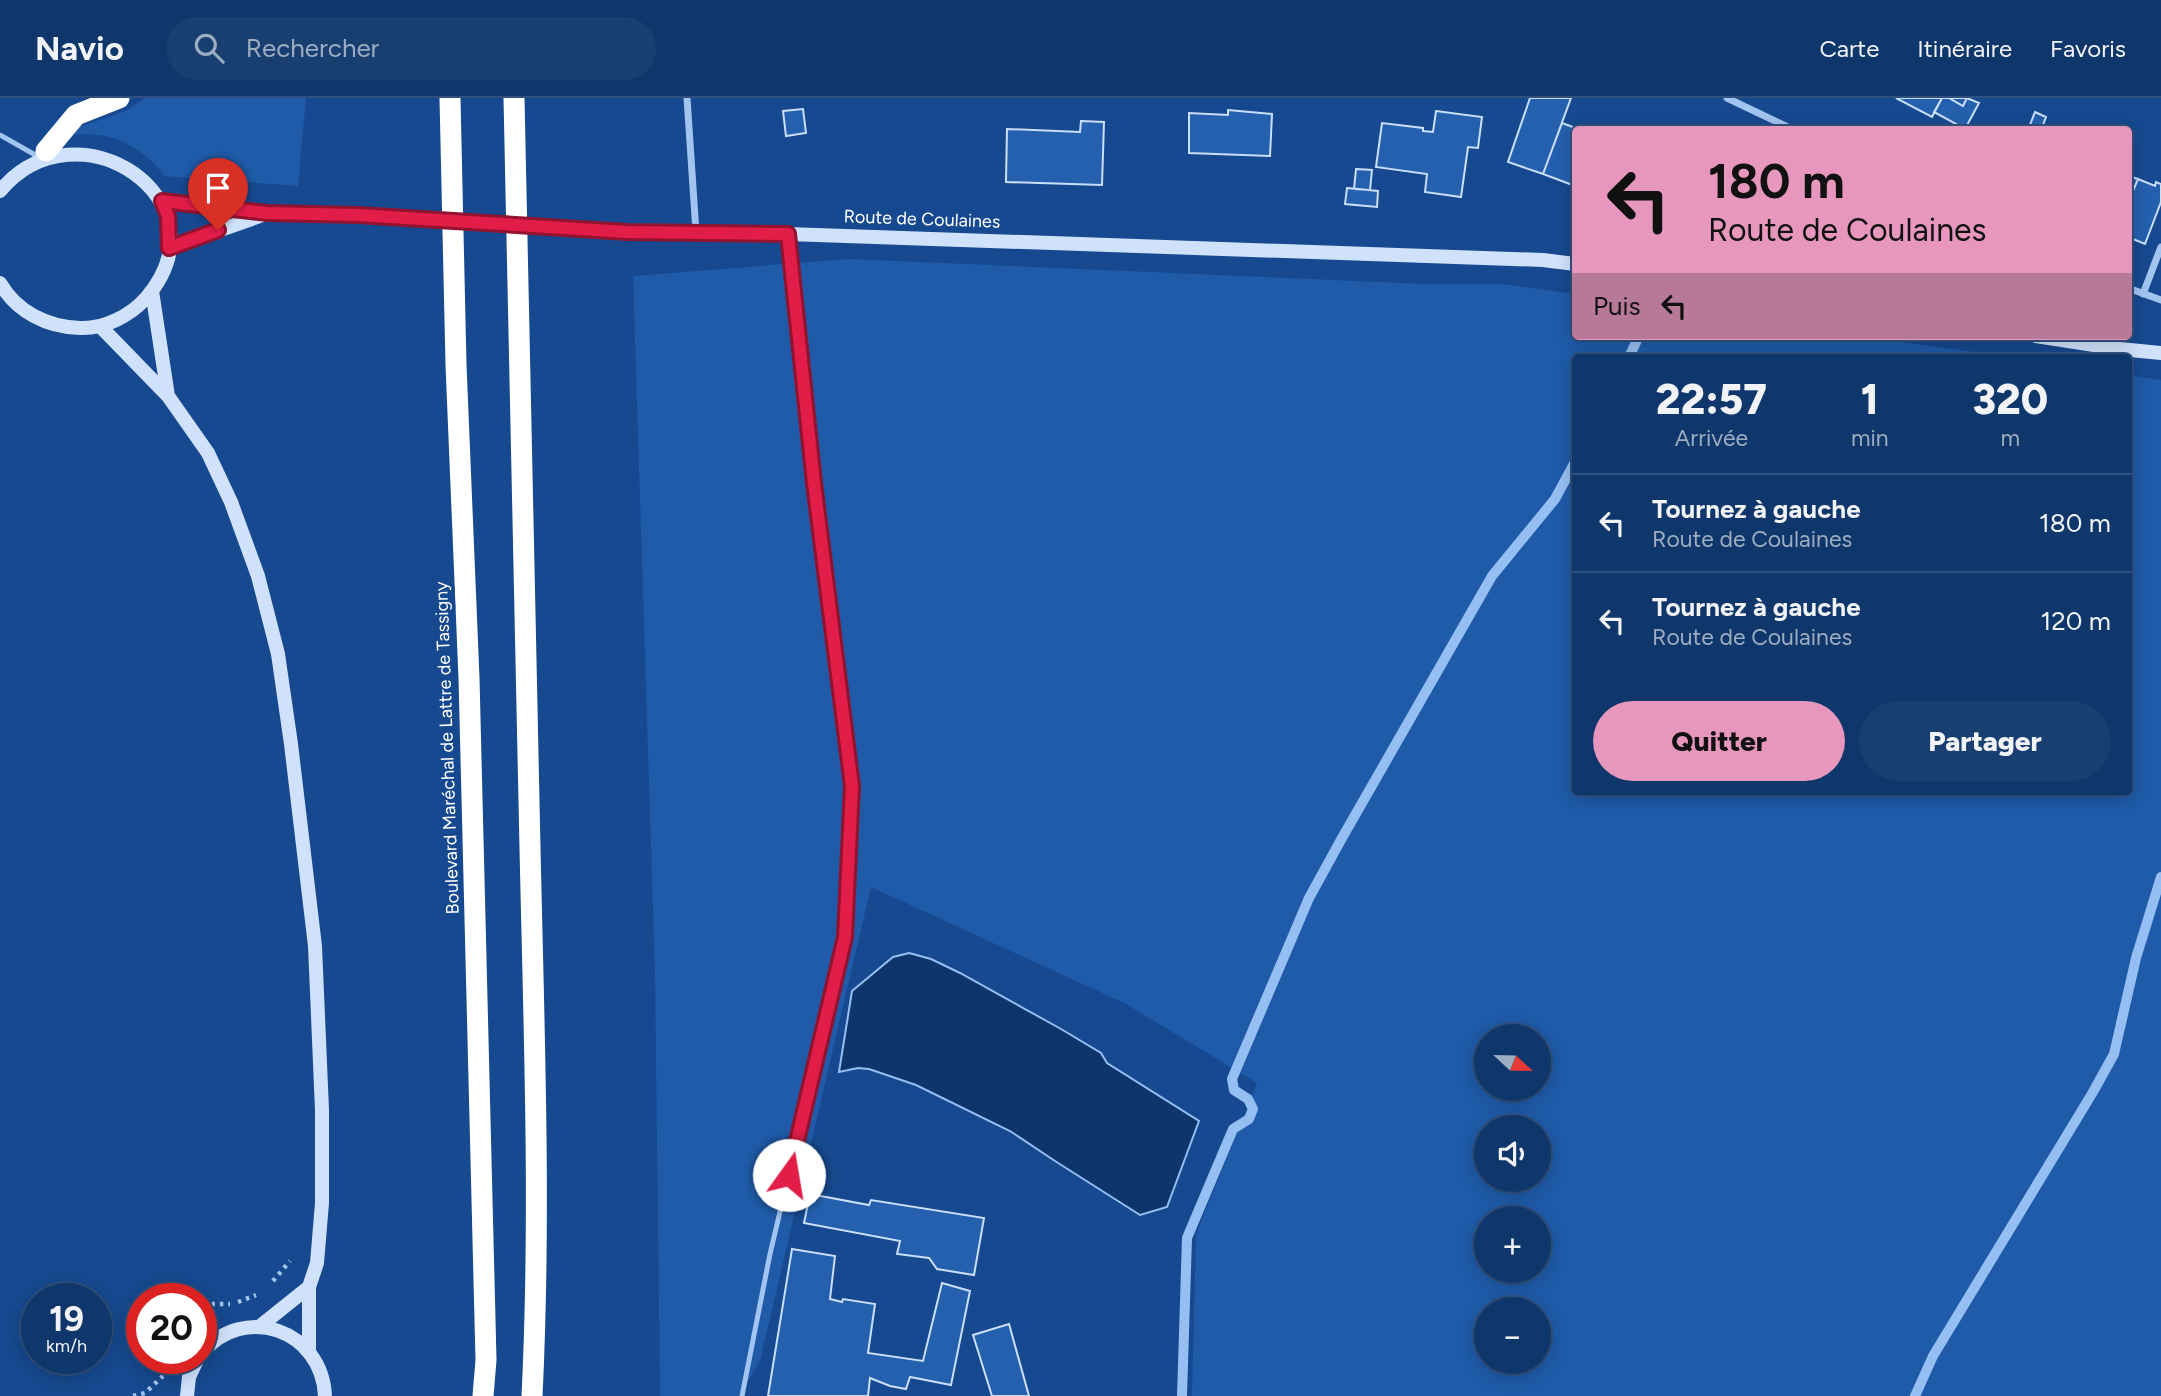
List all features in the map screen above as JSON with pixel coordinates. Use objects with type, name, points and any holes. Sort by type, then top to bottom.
[{"type":"highway","points":[[41,154],[76,115],[119,98]]},
{"type":"highway","name":"Boulevard Maréchal de Lattre de Tassigny","points":[[450,98],[480,1107],[486,1360],[483,1396]]},
{"type":"highway","points":[[514,98],[523,415],[534,1058],[536,1311],[532,1396]]},
{"type":"street","points":[[687,98],[696,233]]},
{"type":"street","points":[[1727,98],[1786,126]]},
{"type":"street","points":[[0,191],[19,168],[41,154],[63,147],[80,146],[115,153],[143,172],[154,186],[168,216],[169,248],[166,263],[152,291],[129,313],[100,326],[85,328],[53,325],[25,311],[1,287]]},
{"type":"street","name":"Route de Coulaines","points":[[162,201],[267,213],[358,215],[627,232],[788,234],[1543,260],[1572,264]]},
{"type":"street","name":"Route de Coulaines","points":[[169,248],[267,213]]},
{"type":"street","points":[[2143,294],[2161,247]]},
{"type":"street","points":[[2132,290],[2161,300]]},
{"type":"street","points":[[152,291],[168,396]]},
{"type":"street","points":[[100,326],[168,396],[208,453],[231,502],[258,576],[278,654],[315,946],[323,1110],[322,1203],[317,1263],[309,1287],[309,1351]]},
{"type":"street","points":[[2062,340],[2161,353]]},
{"type":"street","points":[[259,1327],[309,1287]]},
{"type":"street","points":[[217,1339],[236,1330],[259,1327],[281,1331],[291,1336],[309,1351],[321,1371],[326,1396]]},
{"type":"street","points":[[183,1394],[191,1374]]},
{"type":"lane","points":[[0,135],[41,154]]},
{"type":"lane","points":[[742,1396],[770,1254],[845,937],[852,786],[814,483],[788,234]]},
{"type":"path","points":[[273,1282],[289,1262],[293,1251]]},
{"type":"path","points":[[217,1304],[235,1304],[264,1291]]},
{"type":"path","points":[[133,1396],[145,1393],[165,1374]]},
{"type":"shaded area","points":[[145,98],[306,98],[298,186],[164,176],[152,162],[127,144],[99,135],[71,134],[79,127],[126,111]]},
{"type":"shaded area","points":[[849,259],[1425,284],[1502,284],[1572,294],[1572,340],[1889,340],[1985,354],[1572,354],[1572,795],[2132,795],[2132,376],[2161,380],[2161,1396],[1192,1396],[1196,1234],[1257,1083],[1124,1003],[871,887],[760,1361],[740,1396],[660,1396],[655,975],[633,276]]},
{"type":"shaded area","points":[[909,953],[931,959],[960,973],[1061,1029],[1101,1053],[1107,1063],[1199,1121],[1167,1207],[1140,1215],[1010,1131],[916,1085],[869,1069],[839,1072],[852,991],[893,957]]},
{"type":"building","points":[[1530,98],[1571,98],[1543,174],[1508,162]]},
{"type":"building","points":[[1896,98],[1942,98],[1932,117]]},
{"type":"building","points":[[1942,98],[1949,98],[1963,106],[1967,98],[1979,103],[1967,126],[1960,126],[1934,112]]},
{"type":"building","points":[[1949,98],[1967,98],[1963,106]]},
{"type":"building","points":[[803,109],[806,133],[786,136],[783,111]]},
{"type":"building","points":[[1228,110],[1272,114],[1270,156],[1189,153],[1189,113],[1228,115]]},
{"type":"building","points":[[1436,111],[1482,117],[1478,148],[1468,147],[1461,197],[1425,192],[1427,174],[1376,167],[1382,123],[1423,128],[1423,131],[1433,132]]},
{"type":"building","points":[[2035,112],[2046,117],[2043,126],[2030,126]]},
{"type":"building","points":[[1081,121],[1104,122],[1102,185],[1006,182],[1007,129],[1080,132]]},
{"type":"building","points":[[1562,123],[1572,127],[1572,185],[1543,174]]},
{"type":"building","points":[[1356,169],[1372,170],[1370,190],[1354,189]]},
{"type":"building","points":[[2132,177],[2138,179],[2132,193]]},
{"type":"building","points":[[2138,179],[2155,186],[2156,182],[2161,184],[2161,202],[2145,244],[2132,239],[2132,193]]},
{"type":"building","points":[[1347,188],[1378,191],[1377,207],[1345,204]]},
{"type":"building","points":[[810,1194],[869,1205],[871,1200],[984,1218],[974,1275],[937,1269],[929,1258],[897,1254],[900,1241],[804,1223]]},
{"type":"building","points":[[792,1249],[835,1256],[830,1299],[875,1304],[868,1353],[923,1361],[942,1283],[970,1291],[951,1385],[910,1377],[906,1389],[870,1378],[868,1396],[768,1396]]},
{"type":"building","points":[[1009,1324],[1029,1396],[992,1396],[973,1335]]},
{"type":"waterway","points":[[1630,354],[1637,340]]},
{"type":"waterway","points":[[1182,1396],[1187,1238],[1233,1129],[1249,1119],[1253,1109],[1248,1099],[1234,1090],[1232,1079],[1309,898],[1342,838],[1492,576],[1555,499],[1572,468]]},
{"type":"waterway","points":[[1915,1396],[1933,1356],[2114,1054],[2136,958],[2161,877]]},
{"type":"route","points":[[218,230],[169,248],[168,216],[162,201],[267,213],[358,215],[627,232],[788,234],[814,483],[852,786],[845,937],[789,1175]]}]
